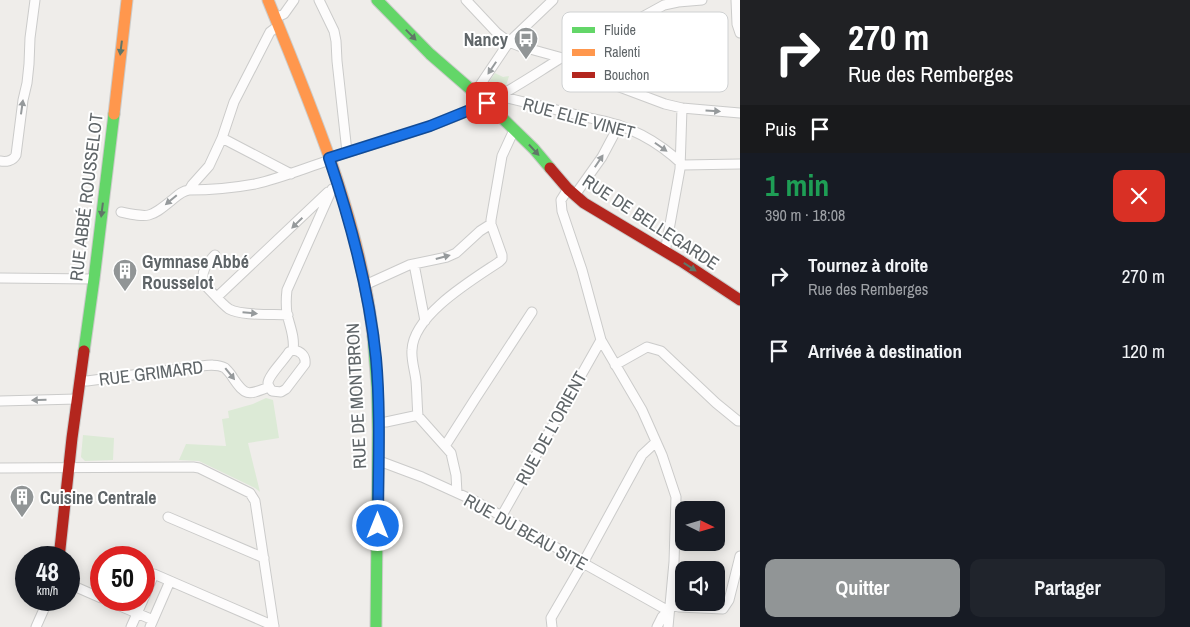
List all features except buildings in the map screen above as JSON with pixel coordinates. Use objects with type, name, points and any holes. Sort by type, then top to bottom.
[{"type":"street","points":[[0,161],[12,160],[16,155],[22,100],[27,83],[35,0]]},
{"type":"street","name":"RUE ABBÉ ROUSSELOT","points":[[60,546],[127,0]]},
{"type":"street","name":"RUE DE MONTBRON","points":[[268,0],[330,159],[335,186],[355,242],[365,285],[376,358],[378,422],[376,627]]},
{"type":"street","points":[[189,190],[192,184],[209,166],[222,138],[234,102],[270,32],[294,0]]},
{"type":"street","points":[[319,0],[334,31],[336,41],[336,61],[347,152]]},
{"type":"street","name":"RUE DE BELLEGARDE","points":[[377,0],[430,54],[474,94],[487,103],[534,149],[571,192],[740,300]]},
{"type":"street","points":[[466,0],[497,33],[509,42],[561,58]]},
{"type":"street","points":[[474,94],[509,42],[553,0]]},
{"type":"street","points":[[651,12],[664,5],[702,0]]},
{"type":"street","points":[[736,0],[737,24],[740,32]]},
{"type":"street","points":[[121,212],[146,216],[159,211],[184,191],[235,187],[258,183],[291,174],[347,152],[430,126],[487,103],[561,58]]},
{"type":"street","points":[[633,92],[682,108],[740,113]]},
{"type":"street","name":"RUE ELIE VINET","points":[[499,96],[619,125],[643,135],[680,163]]},
{"type":"street","points":[[665,252],[680,163],[682,108]]},
{"type":"street","points":[[619,125],[602,157],[571,192],[561,200],[562,211],[582,270],[601,340],[642,410],[662,455],[676,497],[674,562],[668,627]]},
{"type":"street","points":[[457,493],[456,475],[451,453],[418,416],[412,351],[414,337],[429,316],[454,293],[502,258],[491,224],[502,156],[514,130]]},
{"type":"street","points":[[222,138],[291,174]]},
{"type":"street","points":[[680,163],[686,166],[740,164]]},
{"type":"street","points":[[217,297],[335,186]]},
{"type":"street","points":[[269,387],[270,377],[289,352],[293,350],[294,338],[288,315],[287,290],[335,186]]},
{"type":"street","points":[[365,285],[409,265],[447,257],[456,253],[480,231],[491,224]]},
{"type":"street","points":[[215,255],[208,262],[202,279],[204,284],[229,308],[247,313],[288,315]]},
{"type":"street","points":[[414,264],[425,321]]},
{"type":"street","points":[[0,278],[94,280]]},
{"type":"street","points":[[445,446],[532,312]]},
{"type":"street","name":"RUE DE L'ORIENT","points":[[502,516],[601,340]]},
{"type":"street","points":[[615,365],[647,347],[661,351],[716,403],[740,421]]},
{"type":"street","name":"RUE GRIMARD","points":[[80,380],[215,365],[229,372],[244,392],[252,393],[269,387],[272,391],[281,392],[286,389],[305,364],[306,359],[302,354],[298,350],[293,350]]},
{"type":"street","points":[[0,401],[77,399]]},
{"type":"street","points":[[378,422],[418,416]]},
{"type":"street","points":[[552,627],[551,618],[583,564],[642,455],[656,442]]},
{"type":"street","name":"RUE DU BEAU SITE","points":[[378,462],[422,477],[477,502],[665,609],[678,607],[723,610],[729,600],[740,556]]},
{"type":"street","points":[[0,468],[193,467],[199,468],[250,493],[255,501],[274,627]]},
{"type":"street","points":[[168,517],[264,558]]},
{"type":"street","points":[[155,574],[274,627]]},
{"type":"street","points":[[132,611],[151,623],[170,581]]},
{"type":"street","points":[[658,627],[662,617],[670,608]]},
{"type":"street","points":[[36,627],[43,611]]},
{"type":"street","points":[[131,627],[137,613]]},
{"type":"green space","points":[[495,73],[503,77],[509,76],[506,86],[498,90],[488,89],[486,87]]},
{"type":"green space","points":[[266,398],[273,400],[279,438],[248,443],[260,492],[199,461],[179,460],[186,444],[226,446],[222,419],[229,418],[228,411]]},
{"type":"green space","points":[[83,435],[114,438],[113,460],[85,461],[81,457]]},
{"type":"traffic: fast","points":[[377,0],[430,54],[491,107],[534,149],[550,168]]},
{"type":"traffic: fast","points":[[84,351],[114,114]]},
{"type":"traffic: fast","points":[[373,336],[378,431],[376,627]]},
{"type":"traffic: slow","points":[[114,114],[127,0]]},
{"type":"traffic: slow","points":[[268,0],[317,123],[346,207],[367,292],[373,336]]},
{"type":"traffic: jam","points":[[550,168],[568,189],[584,203],[681,261],[740,300]]},
{"type":"traffic: jam","points":[[60,546],[84,351]]},
{"type":"place","name":"Nancy","points":[[526,60]]},
{"type":"place","name":"Gymnase Abbé Rousselot","points":[[125,292]]},
{"type":"place","name":"Cuisine Centrale","points":[[22,518]]},
{"type":"route","points":[[378,526],[376,358],[368,299],[355,242],[329,158],[448,120],[487,103]]}]
